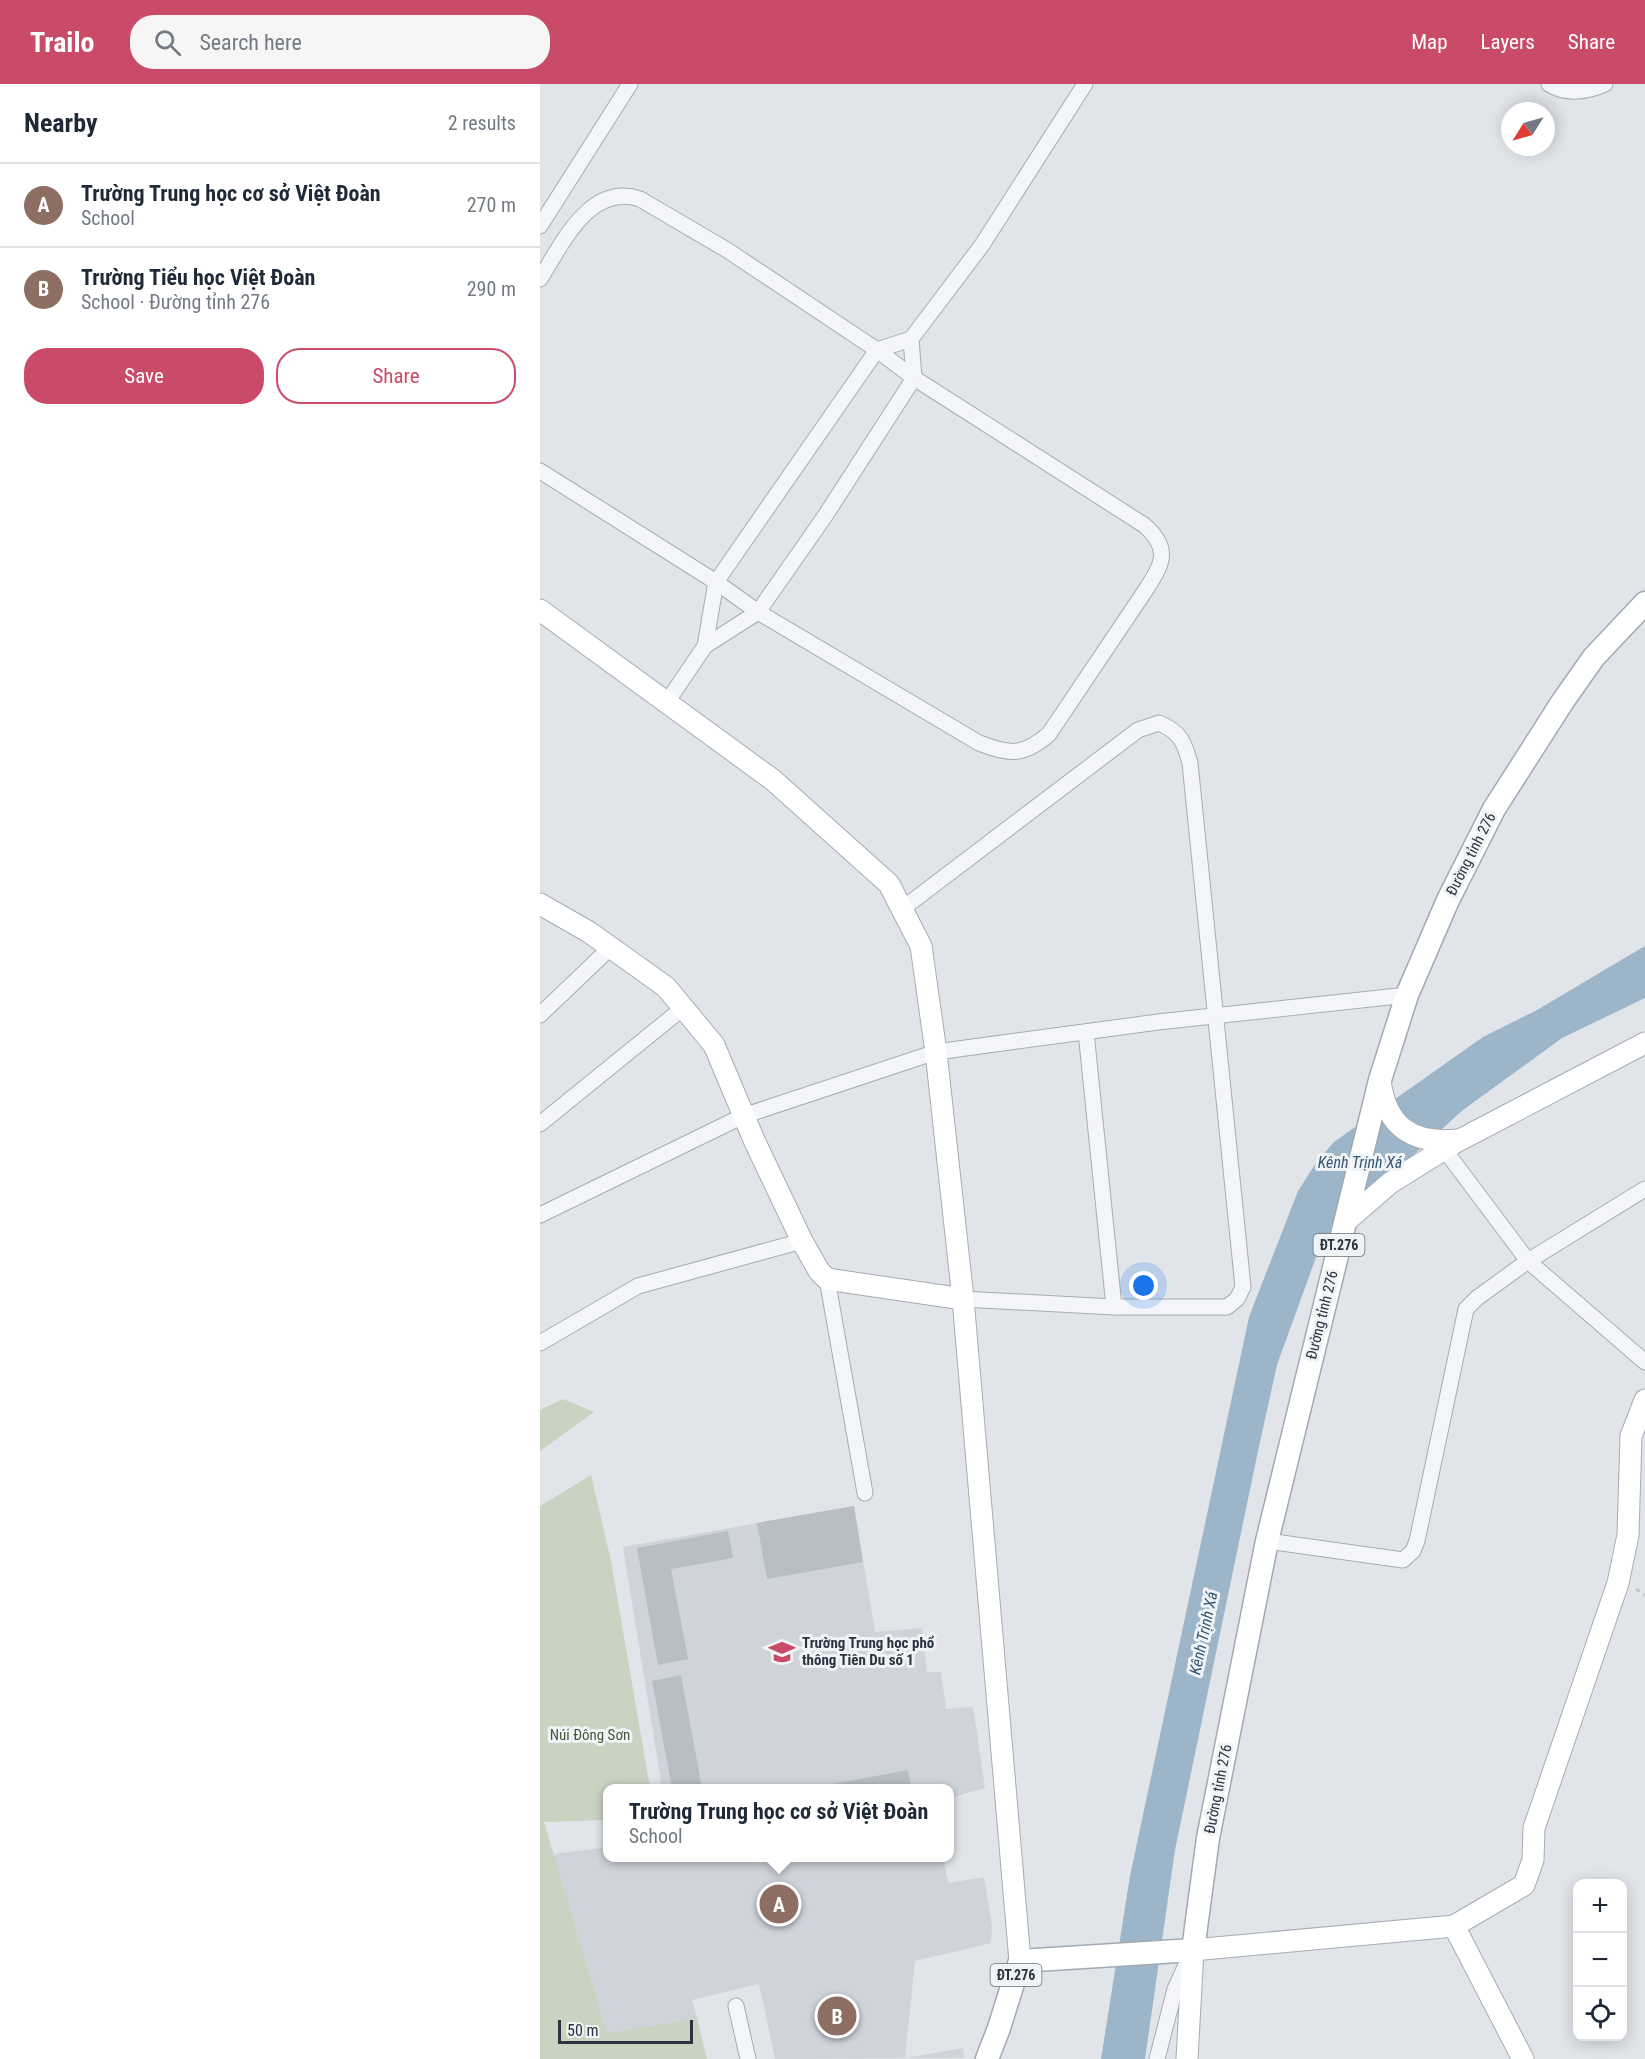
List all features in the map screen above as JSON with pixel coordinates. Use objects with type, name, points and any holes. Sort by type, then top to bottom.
[{"type":"main road","name":"Đường tỉnh 276","points":[[1192,1950],[1208,1838],[1267,1541],[1380,1080],[1407,995],[1448,900],[1494,809],[1594,657],[1645,603]]},
{"type":"main road","points":[[540,610],[773,780],[889,884],[921,946],[936,1052],[963,1299],[1020,1961]]},
{"type":"main road","points":[[542,908],[589,932],[666,987],[714,1045],[743,1116],[819,1272],[827,1279],[963,1299]]},
{"type":"main road","points":[[1345,1222],[1390,1183],[1452,1144],[1645,1043]]},
{"type":"main road","points":[[1380,1080],[1385,1102],[1407,1132],[1426,1140],[1452,1144]]},
{"type":"main road","points":[[1187,2059],[1192,1950],[1454,1926],[1526,1882],[1533,1860],[1534,1828],[1618,1583],[1628,1535],[1631,1436],[1645,1400]]},
{"type":"main road","points":[[1454,1926],[1523,2059]]},
{"type":"main road","name":"ĐT.276","points":[[987,2059],[1020,1961],[1192,1950]]},
{"type":"street","points":[[540,226],[630,84]]},
{"type":"street","points":[[705,646],[716,582],[877,350],[911,339],[982,245],[1085,84]]},
{"type":"street","points":[[1549,84],[1572,92],[1593,90],[1605,84]]},
{"type":"street","points":[[540,279],[575,225],[589,210],[602,200],[614,196],[629,195],[640,199],[727,250],[877,350],[914,378],[1144,525],[1154,534],[1162,552],[1159,569],[1049,734],[1036,746],[1022,752],[994,749],[979,743],[758,612],[716,582],[540,471]]},
{"type":"street","points":[[667,702],[705,646],[758,612],[825,516],[914,378],[911,339]]},
{"type":"street","points":[[902,909],[1138,730],[1158,723],[1174,729],[1185,745],[1190,763],[1243,1287],[1237,1299],[1227,1307],[1114,1307],[963,1299]]},
{"type":"street","points":[[540,1015],[610,948]]},
{"type":"street","points":[[540,1215],[743,1116],[936,1052],[1216,1016],[1407,995]]},
{"type":"street","points":[[540,1124],[683,1008]]},
{"type":"street","points":[[1086,1032],[1114,1307]]},
{"type":"street","points":[[1452,1144],[1528,1261],[1645,1362]]},
{"type":"street","points":[[1267,1541],[1403,1560],[1413,1551],[1466,1309],[1477,1298],[1528,1261],[1645,1189]]},
{"type":"street","points":[[540,1343],[638,1286],[802,1241]]},
{"type":"street","points":[[827,1279],[865,1493]]},
{"type":"street","points":[[1157,2059],[1174,1989],[1192,1950]]},
{"type":"street","points":[[736,2006],[748,2059]]},
{"type":"shaded area","name":"Trường Trung học phổ thông Tiên Du số 1","points":[[854,1506],[875,1632],[922,1628],[927,1672],[941,1672],[946,1709],[973,1707],[985,1788],[954,1797],[954,1784],[661,1784],[623,1547]]},
{"type":"shaded area","points":[[603,1848],[603,1862],[943,1862],[949,1883],[984,1877],[992,1926],[991,1943],[915,1961],[905,2058],[963,2048],[964,2058],[775,2059],[759,1984],[692,2000],[697,2018],[607,2033],[553,1854]]},
{"type":"green space","points":[[563,1399],[594,1412],[540,1451],[540,1410]]},
{"type":"green space","name":"Núi Đông Sơn","points":[[591,1475],[611,1561],[649,1784],[603,1784],[603,1820],[544,1822],[607,2033],[697,2018],[707,2059],[540,2059],[540,1506]]},
{"type":"water","name":"Kênh Trịnh Xá","points":[[1645,946],[1645,998],[1562,1038],[1463,1110],[1370,1194],[1319,1249],[1277,1365],[1258,1451],[1175,1850],[1145,2059],[1101,2059],[1130,1876],[1249,1317],[1298,1191],[1316,1163],[1334,1142],[1483,1037],[1537,1010]]},
{"type":"building","points":[[854,1506],[863,1562],[767,1579],[757,1523]]},
{"type":"building","points":[[728,1531],[733,1558],[671,1569],[688,1659],[658,1665],[637,1548]]},
{"type":"building","points":[[681,1675],[701,1784],[671,1784],[652,1681]]},
{"type":"building","points":[[908,1770],[910,1784],[833,1784]]},
{"type":"place","name":"Trường Trung học phổ thông Tiên Du số 1","points":[[782,1652]]},
{"type":"place","name":"Trường Trung học cơ sở Việt Đoàn","points":[[779,1904]]},
{"type":"place","name":"Trường Tiểu học Việt Đoàn","points":[[837,2016]]}]
